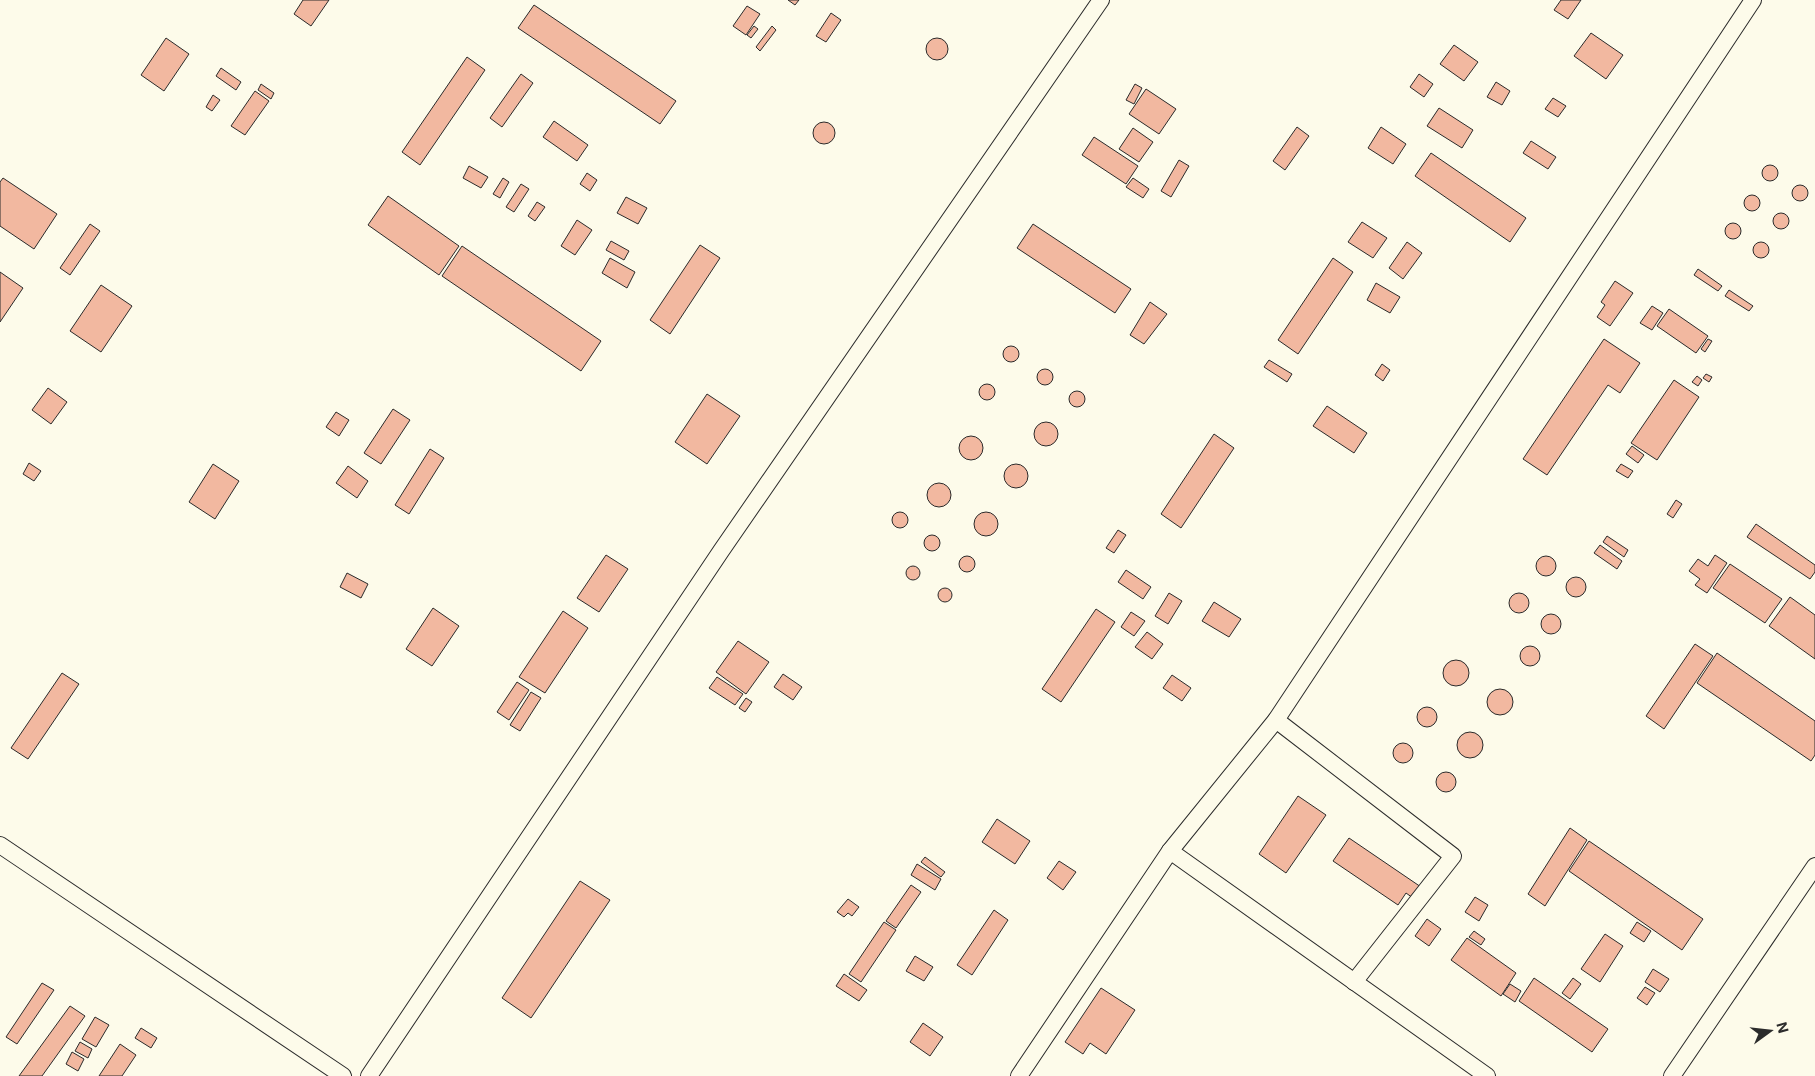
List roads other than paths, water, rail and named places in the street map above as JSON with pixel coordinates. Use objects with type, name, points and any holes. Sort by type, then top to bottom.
[{"type":"lane","points":[[369,1076],[721,551],[1100,0]]},
{"type":"lane","points":[[1019,1076],[1170,851],[1276,720],[1754,0]]},
{"type":"lane","points":[[1276,720],[1453,856],[1354,982]]},
{"type":"lane","points":[[0,845],[343,1076]]},
{"type":"lane","points":[[1170,851],[1488,1076]]},
{"type":"lane","points":[[1672,1076],[1815,866]]}]
